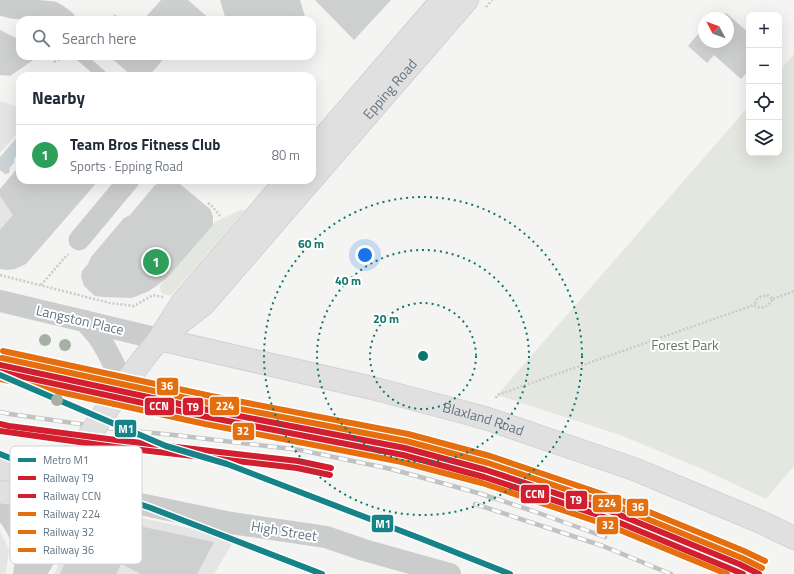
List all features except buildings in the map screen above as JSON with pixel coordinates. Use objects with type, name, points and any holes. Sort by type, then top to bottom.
[{"type":"main road","name":"Epping Road","points":[[316,146],[442,0]]},
{"type":"main road","name":"Epping Road","points":[[316,173],[467,0]]},
{"type":"main road","name":"Epping Road","points":[[82,446],[124,384],[159,339],[184,300],[284,184]]},
{"type":"main road","name":"Epping Road","points":[[159,339],[204,304],[307,184]]},
{"type":"main road","name":"Blaxland Road","points":[[159,339],[372,388],[488,419],[634,469],[761,522],[794,538]]},
{"type":"main road","points":[[0,468],[10,470]]},
{"type":"main road","points":[[0,492],[10,494]]},
{"type":"street","points":[[1,5],[12,8],[45,5],[59,16]]},
{"type":"street","points":[[1,5],[16,18]]},
{"type":"street","points":[[79,240],[126,184]]},
{"type":"street","name":"Langston Place","points":[[0,301],[159,339]]},
{"type":"street","points":[[84,321],[98,336],[124,384]]},
{"type":"street","name":"High Street","points":[[142,504],[231,523],[326,537],[364,550],[450,574]]},
{"type":"street","points":[[0,507],[10,518]]},
{"type":"street","points":[[24,574],[25,564]]},
{"type":"street","points":[[35,574],[41,564]]},
{"type":"lane","points":[[85,60],[98,72]]},
{"type":"path","points":[[54,62],[58,60]]},
{"type":"path","points":[[208,203],[220,216]]},
{"type":"path","points":[[41,285],[79,240]]},
{"type":"path","name":"Langston Place","points":[[0,276],[110,303],[134,306],[153,295],[169,298]]},
{"type":"path","points":[[754,305],[760,308],[765,307],[773,298],[794,291]]},
{"type":"path","points":[[496,398],[497,395],[754,305],[760,297],[766,295],[773,298]]},
{"type":"shaded area","points":[[0,101],[16,107],[16,135],[0,153]]},
{"type":"shaded area","points":[[16,139],[16,156],[14,163],[10,167],[9,173],[5,174],[0,170],[0,157]]},
{"type":"shaded area","points":[[0,192],[15,215],[0,233]]},
{"type":"shaded area","points":[[142,518],[217,534],[233,542],[214,574],[54,574],[59,564],[142,564]]},
{"type":"shaded area","points":[[0,531],[9,550],[5,574],[0,574]]},
{"type":"green space","name":"Forest Park","points":[[794,54],[794,466],[766,499],[700,468],[620,435],[497,395],[746,109],[746,156],[782,156],[782,68]]},
{"type":"green space","points":[[242,209],[244,211],[171,295],[163,294],[160,286],[215,222]]},
{"type":"green space","points":[[110,443],[128,446],[109,446]]},
{"type":"green space","points":[[142,448],[145,449],[144,454],[142,454]]},
{"type":"railway","points":[[0,412],[122,430],[300,450],[391,469],[478,493],[605,537]]},
{"type":"railway","points":[[486,470],[548,493],[624,531],[722,574]]},
{"type":"railway","points":[[475,504],[603,546],[671,574]]},
{"type":"metro line","name":"M1","points":[[0,375],[166,446],[227,464],[510,574]]},
{"type":"metro line","name":"M1","points":[[0,454],[10,458]]},
{"type":"metro line","name":"M1","points":[[142,505],[322,574]]},
{"type":"rail line","name":"36","points":[[3,351],[211,396],[408,434],[490,456],[620,500],[765,561]]},
{"type":"rail line","name":"224","points":[[2,358],[209,403],[406,441],[488,463],[618,507],[742,558],[762,568]]},
{"type":"rail line","name":"T9","points":[[0,365],[208,410],[405,448],[486,470],[615,513],[739,564],[759,574]]},
{"type":"rail line","name":"CCN","points":[[0,372],[207,417],[403,455],[484,477],[613,520],[743,574]]},
{"type":"rail line","name":"32","points":[[0,379],[205,424],[402,462],[482,483],[610,526],[727,574]]},
{"type":"rail line","name":"T9","points":[[0,424],[116,440],[298,461],[331,468]]},
{"type":"rail line","name":"CCN","points":[[0,431],[108,446]]},
{"type":"rail line","name":"CCN","points":[[142,450],[297,468],[330,475]]},
{"type":"place","name":"Team Bros Fitness Club","points":[[156,262]]}]
